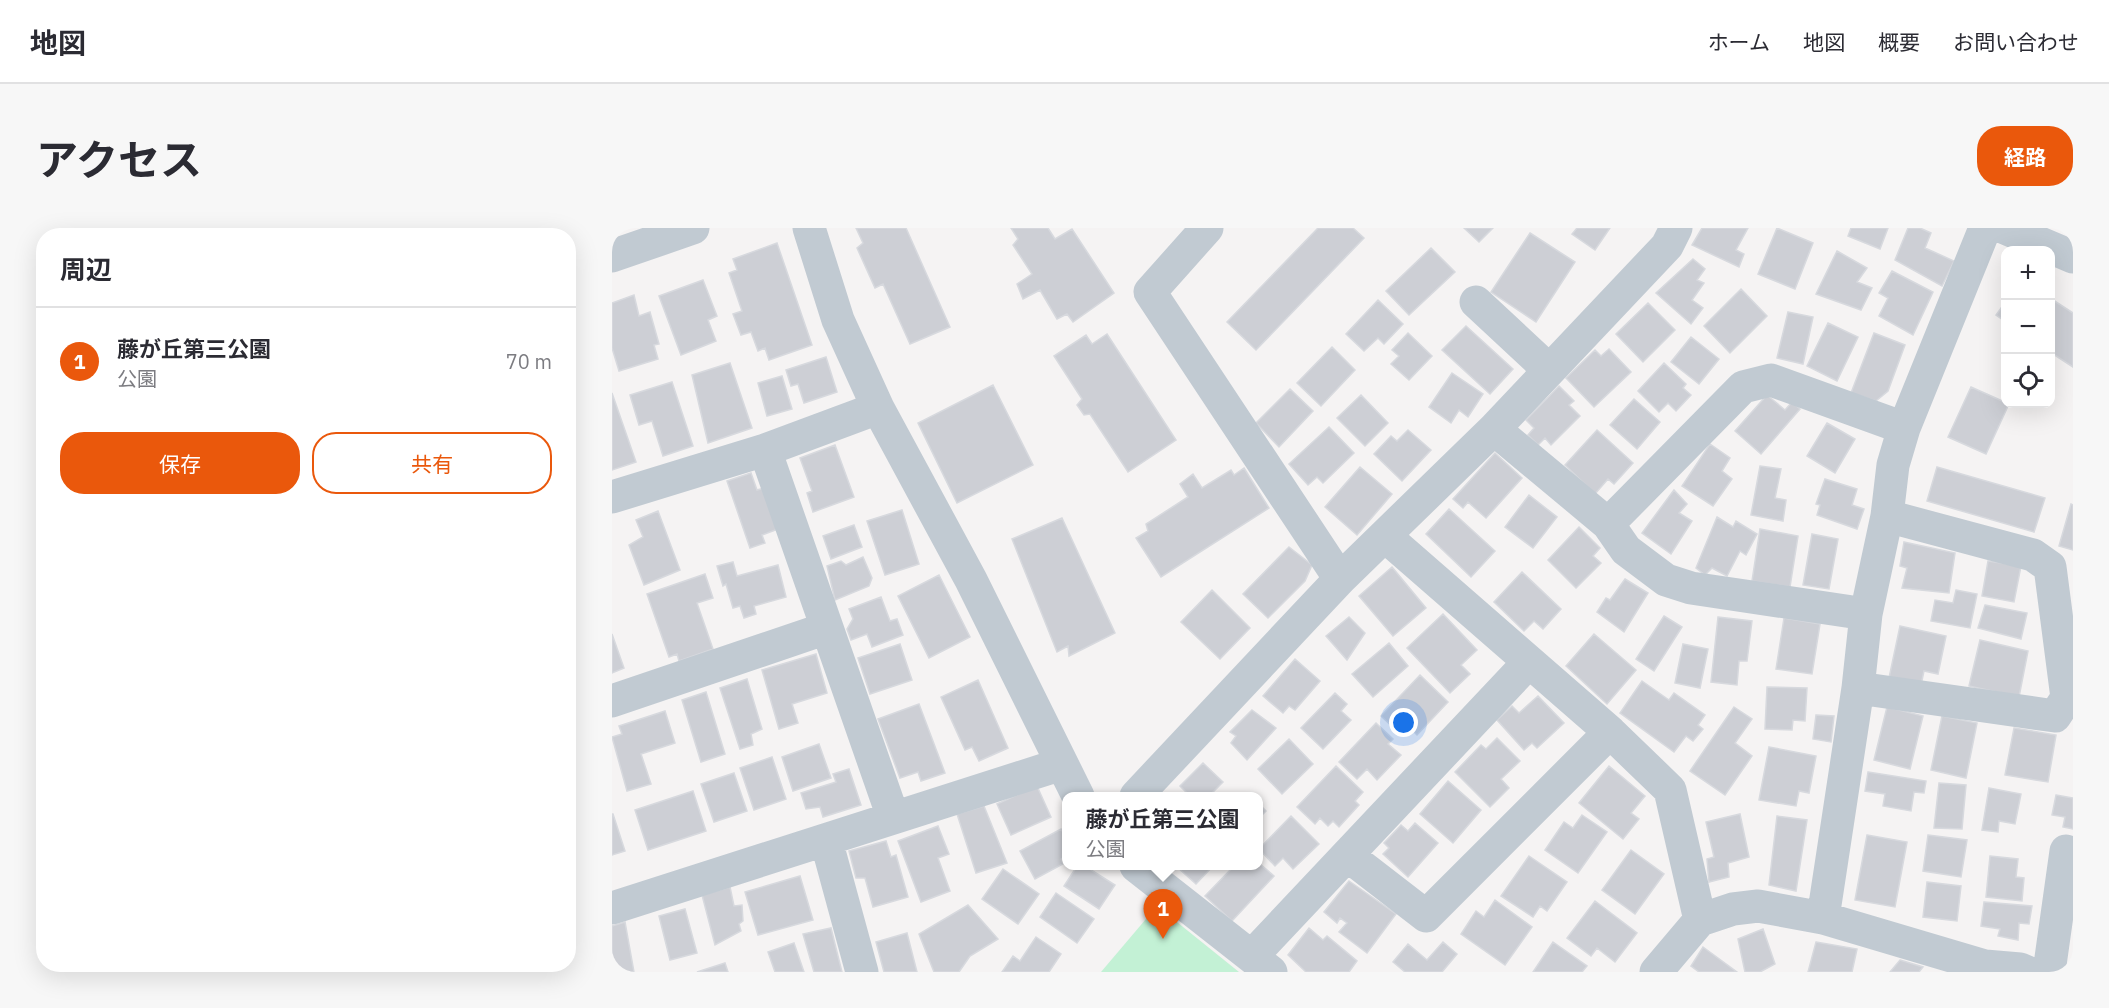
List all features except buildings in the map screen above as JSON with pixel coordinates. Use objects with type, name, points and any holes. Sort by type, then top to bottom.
[{"type":"street","points":[[612,256],[693,228]]},
{"type":"street","points":[[809,228],[838,320],[878,408],[971,580],[1076,792]]},
{"type":"street","points":[[1207,228],[1150,292],[1340,579]]},
{"type":"street","points":[[1140,792],[1340,579],[1494,429],[1667,246],[1676,228]]},
{"type":"street","points":[[1823,918],[1858,688],[1866,614],[1887,516],[1893,465],[1904,429],[1985,228]]},
{"type":"street","points":[[2005,228],[2073,257]]},
{"type":"street","points":[[1476,302],[1549,370]]},
{"type":"street","points":[[1608,524],[1743,387],[1771,380],[1904,429]]},
{"type":"street","points":[[612,497],[765,450],[878,408]]},
{"type":"street","points":[[1494,429],[1608,524],[1626,550],[1666,580],[1691,588],[1866,614]]},
{"type":"street","points":[[765,450],[893,817]]},
{"type":"street","points":[[1858,688],[2055,717],[2067,698],[2050,567],[2033,555],[1887,516]]},
{"type":"street","points":[[1385,536],[1610,732],[1670,790],[1700,920]]},
{"type":"street","points":[[612,701],[827,628]]},
{"type":"street","points":[[1141,870],[1262,964],[1347,855],[1529,662]]},
{"type":"street","points":[[1347,855],[1426,916],[1610,732]]},
{"type":"street","points":[[612,908],[1062,764]]},
{"type":"street","points":[[826,840],[862,972]]},
{"type":"street","points":[[2049,972],[2060,849]]},
{"type":"street","points":[[1656,972],[1700,920],[1733,909],[1758,906],[1823,918],[1982,969],[2020,969],[2027,972]]},
{"type":"green space","points":[[1157,906],[1239,972],[1101,972]]},
{"type":"place","name":"藤が丘第三公園","points":[[1163,939]]}]
